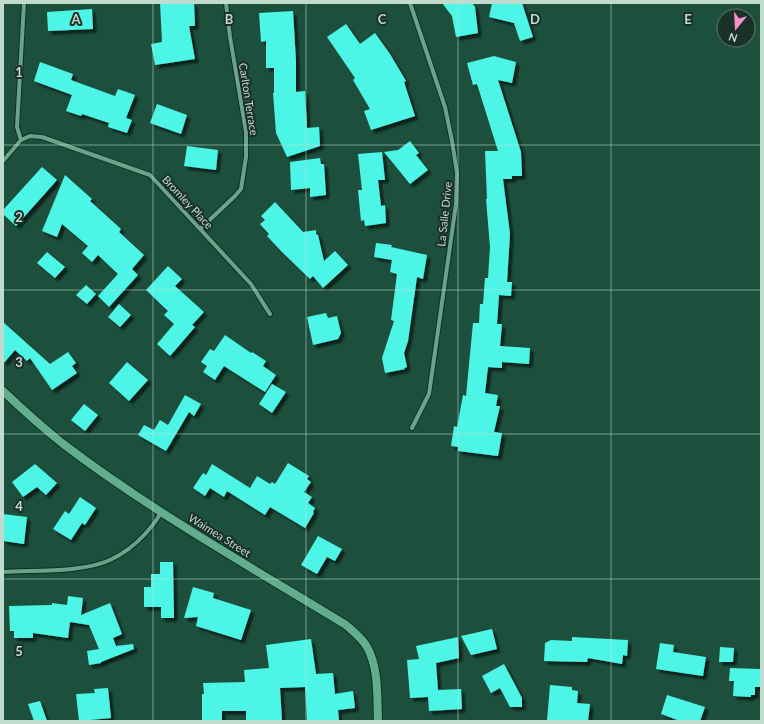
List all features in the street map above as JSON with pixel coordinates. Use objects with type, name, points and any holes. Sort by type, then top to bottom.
[{"type":"main road","name":"Waimea Street","points":[[3,391],[61,442],[95,468],[162,512],[346,625],[358,635],[367,647],[373,659],[376,678],[378,721]]},
{"type":"street","points":[[3,161],[21,140],[16,127],[24,3]]},
{"type":"street","name":"Carlton Terrace","points":[[200,228],[241,189],[246,157],[246,132],[230,37],[226,3]]},
{"type":"street","name":"La Salle Drive","points":[[410,3],[445,108],[457,173],[456,204],[429,394],[412,428]]},
{"type":"street","name":"Bromley Place","points":[[21,140],[30,136],[42,137],[150,175],[251,284],[270,314]]},
{"type":"street","points":[[3,572],[68,569],[91,566],[110,560],[125,552],[140,539],[157,521],[162,512]]},
{"type":"building","points":[[160,3],[194,3],[195,26],[189,26],[195,59],[155,65],[151,44],[162,42]]},
{"type":"building","points":[[442,3],[472,3],[475,7],[478,33],[456,37],[452,16]]},
{"type":"building","points":[[492,3],[522,3],[533,37],[520,41],[514,23],[489,17]]},
{"type":"building","points":[[92,9],[93,29],[48,31],[47,12]]},
{"type":"building","points":[[293,11],[296,92],[305,91],[307,128],[319,127],[320,146],[287,157],[276,133],[273,93],[274,68],[266,68],[266,41],[261,42],[259,13]]},
{"type":"building","points":[[346,24],[360,44],[375,33],[390,54],[406,81],[404,82],[415,116],[371,130],[364,111],[370,109],[353,80],[355,78],[327,37]]},
{"type":"building","points":[[494,56],[516,62],[512,83],[498,80],[521,152],[522,176],[512,176],[512,179],[503,179],[510,234],[507,282],[512,282],[511,296],[499,295],[497,324],[502,324],[500,346],[530,348],[529,364],[502,362],[502,368],[488,367],[485,393],[498,395],[496,406],[500,406],[494,432],[502,433],[498,456],[458,451],[458,447],[451,446],[454,426],[457,427],[463,395],[466,396],[473,323],[479,323],[480,304],[483,304],[485,278],[488,278],[490,247],[486,199],[485,151],[498,151],[477,84],[473,85],[467,63]]},
{"type":"building","points":[[40,62],[73,74],[71,80],[115,96],[118,89],[135,95],[126,118],[132,120],[127,133],[108,127],[109,123],[82,114],[81,116],[66,111],[72,95],[34,81]]},
{"type":"building","points":[[157,104],[187,115],[181,134],[150,123]]},
{"type":"building","points":[[410,141],[419,153],[416,155],[428,170],[410,184],[384,152],[398,150]]},
{"type":"building","points":[[187,146],[218,150],[216,170],[184,166]]},
{"type":"building","points":[[382,152],[385,180],[378,180],[381,206],[385,205],[386,223],[365,226],[364,220],[361,221],[358,190],[362,190],[358,154]]},
{"type":"building","points":[[320,158],[321,164],[324,164],[326,195],[310,197],[310,188],[291,190],[290,162]]},
{"type":"building","points":[[42,167],[57,180],[16,226],[3,214],[3,210]]},
{"type":"building","points":[[65,175],[92,199],[90,201],[121,229],[119,232],[144,255],[132,269],[138,275],[109,307],[98,296],[118,274],[98,255],[92,262],[82,253],[88,246],[62,224],[57,237],[42,231]]},
{"type":"building","points":[[275,202],[303,232],[316,230],[324,261],[335,251],[348,265],[323,288],[313,276],[310,279],[282,252],[267,236],[269,234],[260,224],[265,220],[261,216]]},
{"type":"building","points":[[376,243],[392,245],[391,247],[427,255],[423,279],[417,277],[408,341],[404,353],[407,367],[404,368],[405,369],[385,373],[382,358],[394,321],[391,320],[397,274],[390,272],[392,260],[374,257]]},
{"type":"building","points":[[47,252],[65,267],[55,278],[37,263]]},
{"type":"building","points":[[168,266],[182,279],[175,286],[204,312],[192,325],[195,327],[170,356],[157,344],[174,324],[164,315],[168,311],[146,290]]},
{"type":"building","points":[[86,285],[96,294],[87,304],[76,295]]},
{"type":"building","points":[[119,304],[131,315],[120,327],[108,317]]},
{"type":"building","points":[[326,313],[328,318],[337,316],[341,333],[338,339],[313,345],[307,317]]},
{"type":"building","points":[[3,322],[50,364],[68,352],[76,363],[72,366],[77,373],[52,390],[30,358],[27,361],[15,350],[3,364]]},
{"type":"building","points":[[225,335],[251,353],[252,352],[266,361],[263,366],[276,375],[265,392],[224,366],[215,380],[203,372],[207,366],[201,362],[210,349],[214,351]]},
{"type":"building","points":[[127,362],[148,380],[129,401],[109,383]]},
{"type":"building","points":[[272,384],[286,392],[272,413],[259,404]]},
{"type":"building","points":[[185,395],[201,404],[194,416],[189,412],[166,451],[138,435],[144,425],[154,430],[160,420],[168,425]]},
{"type":"building","points":[[84,404],[98,415],[85,431],[71,420]]},
{"type":"building","points":[[288,463],[309,476],[307,479],[311,482],[304,492],[312,497],[308,503],[315,508],[314,513],[305,528],[270,507],[265,515],[227,491],[224,497],[210,488],[205,496],[193,488],[203,473],[206,475],[212,464],[250,488],[257,476],[270,484],[272,482],[275,484]]},
{"type":"building","points":[[35,464],[57,483],[46,495],[37,487],[23,497],[12,482]]},
{"type":"building","points":[[80,497],[96,508],[85,525],[82,523],[71,540],[53,529],[65,511],[69,514]]},
{"type":"building","points":[[3,514],[27,517],[24,544],[3,541]]},
{"type":"building","points":[[318,536],[342,549],[335,561],[327,557],[317,574],[301,565]]},
{"type":"building","points":[[160,562],[173,562],[174,618],[161,618],[161,607],[144,607],[144,587],[151,587],[151,574],[160,574]]},
{"type":"building","points":[[193,587],[214,593],[213,598],[251,610],[241,640],[196,626],[198,617],[184,618]]},
{"type":"building","points":[[68,596],[83,598],[81,615],[110,603],[122,634],[113,638],[116,646],[133,644],[134,649],[101,663],[89,665],[87,651],[99,649],[89,625],[70,622],[68,638],[33,633],[33,638],[14,638],[14,631],[10,631],[9,606],[52,605],[52,603],[67,605]]},
{"type":"building","points":[[492,629],[497,649],[471,655],[461,636]]},
{"type":"building","points":[[458,637],[459,658],[436,663],[438,690],[461,689],[462,709],[429,711],[428,697],[410,698],[407,660],[419,659],[416,646]]},
{"type":"building","points":[[572,637],[628,640],[627,656],[623,655],[622,664],[588,658],[587,662],[544,661],[545,643],[551,640],[572,641]]},
{"type":"building","points":[[311,639],[316,674],[333,673],[335,694],[353,691],[355,708],[338,710],[339,721],[307,721],[305,687],[280,688],[282,721],[246,721],[246,711],[222,711],[222,721],[202,721],[202,694],[204,694],[203,683],[245,682],[244,670],[269,668],[266,645]]},
{"type":"building","points":[[660,643],[674,645],[673,652],[706,657],[703,676],[656,669]]},
{"type":"building","points":[[720,647],[734,648],[733,662],[719,662]]},
{"type":"building","points":[[504,664],[522,698],[522,707],[510,707],[500,688],[491,693],[482,676]]},
{"type":"building","points":[[730,668],[761,669],[761,687],[755,687],[755,695],[751,695],[751,697],[733,696],[734,681],[729,681]]},
{"type":"building","points":[[550,685],[572,687],[572,690],[578,691],[577,703],[590,704],[588,721],[547,721]]},
{"type":"building","points":[[108,688],[111,718],[79,721],[76,694],[95,693],[94,689]]},
{"type":"building","points":[[667,695],[705,707],[700,721],[680,721],[661,714]]},
{"type":"building","points":[[40,701],[47,721],[34,721],[28,704]]}]
